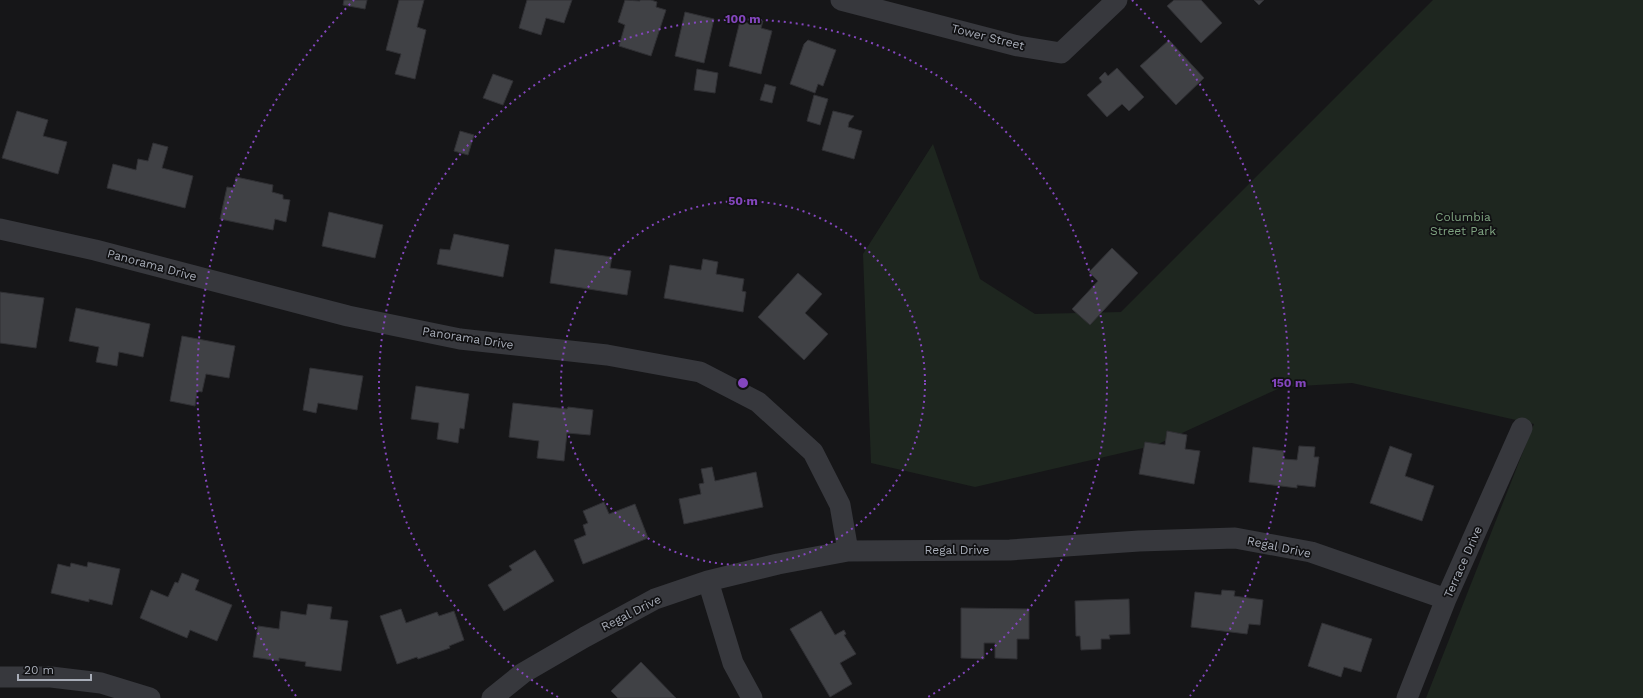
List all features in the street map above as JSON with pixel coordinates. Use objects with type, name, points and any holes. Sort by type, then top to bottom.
[{"type":"street","name":"Tower Street","points":[[841,0],[1018,46],[1061,53],[1108,3]]},
{"type":"street","name":"Panorama Drive","points":[[0,229],[95,250],[348,316],[460,339],[607,355],[700,372],[758,402],[813,452],[840,505],[848,551]]},
{"type":"street","name":"Terrace Drive","points":[[1407,698],[1446,600],[1522,428]]},
{"type":"street","name":"Regal Drive","points":[[492,698],[523,673],[655,599],[708,581],[778,564],[848,551],[1010,550],[1139,541],[1235,538],[1311,552],[1446,600]]},
{"type":"street","points":[[708,581],[734,663],[752,698]]},
{"type":"street","points":[[0,677],[51,677],[101,683],[150,698]]},
{"type":"green space","name":"Columbia Street Park","points":[[1433,0],[1643,0],[1643,698],[1426,698],[1534,424],[1352,383],[1282,387],[1156,445],[975,487],[871,463],[863,254],[933,144],[980,279],[1035,314],[1121,312]]},
{"type":"building","points":[[344,0],[367,0],[365,9],[343,5]]},
{"type":"building","points":[[399,0],[424,0],[417,27],[426,30],[415,79],[395,74],[401,54],[386,50]]},
{"type":"building","points":[[527,0],[572,0],[564,23],[546,18],[541,35],[519,28]]},
{"type":"building","points":[[625,0],[651,0],[657,2],[656,7],[666,10],[651,56],[619,46],[625,25],[618,22]]},
{"type":"building","points":[[1174,0],[1201,0],[1222,23],[1201,43],[1167,6]]},
{"type":"building","points":[[1254,0],[1264,0],[1259,5]]},
{"type":"building","points":[[685,12],[714,19],[704,63],[675,56]]},
{"type":"building","points":[[753,19],[763,21],[761,28],[772,31],[761,74],[729,66],[740,21],[751,24]]},
{"type":"building","points":[[808,40],[836,50],[823,86],[818,84],[815,93],[790,84],[804,44]]},
{"type":"building","points":[[1169,40],[1204,78],[1176,105],[1140,66]]},
{"type":"building","points":[[1117,68],[1144,97],[1129,111],[1122,104],[1107,117],[1087,95],[1102,82],[1099,78],[1105,72],[1108,76]]},
{"type":"building","points":[[697,69],[718,73],[715,93],[694,90]]},
{"type":"building","points":[[493,74],[513,81],[503,105],[483,98]]},
{"type":"building","points":[[765,84],[776,87],[772,103],[760,100]]},
{"type":"building","points":[[814,95],[828,99],[820,125],[807,121]]},
{"type":"building","points":[[17,111],[48,120],[43,136],[67,142],[58,174],[2,158]]},
{"type":"building","points":[[833,111],[854,116],[849,122],[848,127],[862,131],[854,159],[822,150]]},
{"type":"building","points":[[460,131],[474,135],[468,155],[454,151]]},
{"type":"building","points":[[153,143],[168,147],[162,168],[193,176],[185,208],[107,188],[113,164],[136,170],[138,159],[148,161]]},
{"type":"building","points":[[236,177],[273,185],[272,192],[283,195],[283,199],[290,200],[286,222],[275,219],[273,230],[220,219],[227,187],[234,188]]},
{"type":"building","points":[[329,212],[383,225],[375,258],[322,246]]},
{"type":"building","points":[[454,234],[509,245],[503,277],[437,264],[440,249],[450,250]]},
{"type":"building","points":[[1112,248],[1138,273],[1090,325],[1072,309],[1098,281],[1089,272]]},
{"type":"building","points":[[555,249],[612,257],[610,268],[631,271],[627,295],[550,283]]},
{"type":"building","points":[[703,259],[718,262],[716,274],[744,279],[742,291],[746,292],[743,312],[664,298],[670,265],[701,270]]},
{"type":"building","points":[[798,273],[822,294],[805,313],[828,334],[804,360],[758,317]]},
{"type":"building","points":[[0,292],[44,298],[36,348],[0,343]]},
{"type":"building","points":[[76,308],[150,324],[143,357],[119,352],[117,366],[96,362],[99,347],[69,341]]},
{"type":"building","points":[[182,336],[235,346],[229,378],[206,374],[202,392],[197,391],[195,406],[170,401]]},
{"type":"building","points":[[310,368],[363,376],[357,410],[318,403],[316,413],[303,410]]},
{"type":"building","points":[[416,386],[469,394],[464,429],[460,428],[458,443],[437,439],[439,423],[411,419]]},
{"type":"building","points":[[513,403],[567,409],[568,407],[593,410],[590,435],[567,433],[564,461],[537,458],[539,441],[509,437]]},
{"type":"building","points":[[1167,431],[1187,435],[1185,449],[1200,451],[1194,484],[1139,474],[1145,442],[1165,445]]},
{"type":"building","points":[[1299,446],[1315,447],[1314,457],[1319,457],[1315,487],[1297,485],[1297,488],[1249,482],[1253,447],[1284,451],[1283,459],[1297,460]]},
{"type":"building","points":[[1390,446],[1412,454],[1405,476],[1434,486],[1422,521],[1370,503]]},
{"type":"building","points":[[712,467],[715,481],[756,472],[763,507],[684,524],[679,499],[701,494],[699,484],[704,483],[701,469]]},
{"type":"building","points":[[604,502],[609,514],[635,504],[648,538],[583,564],[574,540],[586,535],[583,525],[588,523],[583,511]]},
{"type":"building","points":[[535,550],[554,581],[504,611],[488,585],[512,570],[509,566]]},
{"type":"building","points":[[88,562],[120,569],[112,605],[89,599],[89,602],[51,593],[58,564],[70,567],[71,563],[87,567]]},
{"type":"building","points":[[182,573],[199,580],[195,590],[232,605],[217,641],[190,630],[187,638],[140,618],[151,590],[168,597],[175,582],[178,583]]},
{"type":"building","points":[[1222,590],[1235,591],[1234,596],[1263,600],[1260,625],[1249,624],[1247,634],[1191,627],[1195,592],[1221,595]]},
{"type":"building","points":[[1129,599],[1130,634],[1109,635],[1110,639],[1101,639],[1101,649],[1081,650],[1080,636],[1076,636],[1075,601]]},
{"type":"building","points":[[308,604],[332,607],[330,619],[348,621],[341,671],[305,666],[306,662],[279,658],[279,661],[253,657],[258,626],[279,629],[281,611],[306,615]]},
{"type":"building","points":[[961,608],[1029,609],[1029,639],[1017,639],[1017,659],[995,658],[995,643],[984,643],[984,659],[961,658]]},
{"type":"building","points":[[401,609],[406,623],[437,612],[439,616],[454,611],[464,640],[449,646],[450,648],[418,659],[417,657],[397,664],[380,616]]},
{"type":"building","points":[[821,611],[835,635],[844,630],[846,634],[844,635],[856,654],[840,663],[852,684],[830,697],[790,629]]},
{"type":"building","points":[[1322,623],[1372,639],[1361,672],[1344,667],[1341,677],[1308,666]]},
{"type":"building","points":[[641,662],[676,698],[618,698],[611,691]]}]
